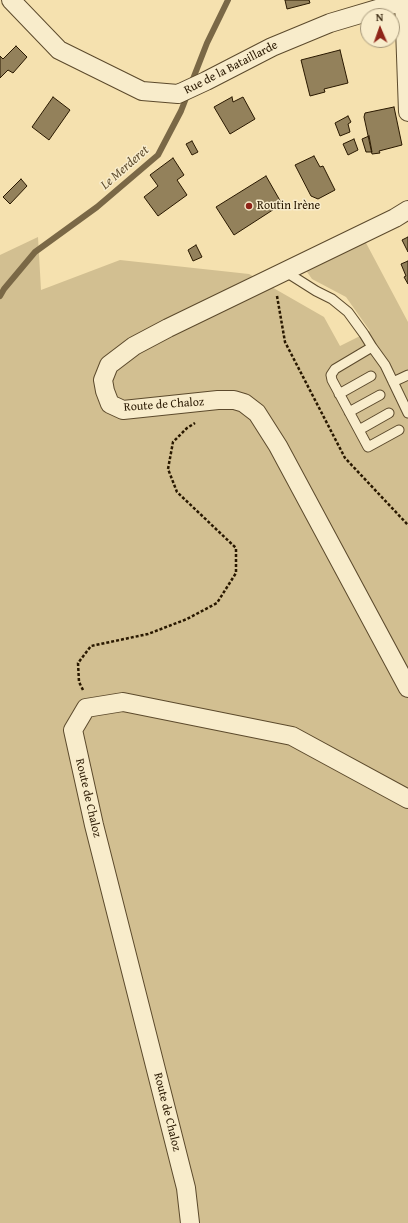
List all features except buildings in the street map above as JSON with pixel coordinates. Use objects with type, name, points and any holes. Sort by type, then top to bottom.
[{"type":"street","name":"Rue de la Bataillarde","points":[[11,0],[59,50],[142,91],[178,94],[272,47],[322,26],[404,1]]},
{"type":"street","points":[[404,1],[408,112]]},
{"type":"street","name":"Route de Chaloz","points":[[408,210],[395,218],[134,346],[109,365],[103,380],[104,391],[110,404],[123,410],[218,400],[234,400],[244,403],[257,413],[278,446],[408,688]]},
{"type":"street","points":[[93,706],[123,702],[292,736],[408,799]]},
{"type":"street","name":"Route de Chaloz","points":[[93,706],[86,708],[73,730],[94,825],[186,1188],[190,1223]]},
{"type":"lane","points":[[280,275],[332,299],[348,312],[385,365],[407,406]]},
{"type":"lane","points":[[372,347],[335,370],[332,375],[332,380],[368,447],[399,430]]},
{"type":"lane","points":[[393,382],[408,375]]},
{"type":"lane","points":[[339,394],[371,376]]},
{"type":"lane","points":[[350,412],[380,395]]},
{"type":"lane","points":[[359,430],[389,413]]},
{"type":"path","points":[[280,275],[285,342],[345,458],[408,525]]},
{"type":"path","points":[[93,706],[79,682],[78,663],[91,646],[148,634],[187,619],[217,602],[236,573],[236,548],[177,492],[168,469],[173,442],[187,428],[198,420]]},
{"type":"shaded area","points":[[38,237],[41,290],[120,260],[249,274],[324,317],[340,346],[370,331],[346,297],[312,279],[305,269],[365,241],[408,322],[408,1223],[0,1223],[0,255]]},
{"type":"waterway","name":"Le Merderet","points":[[191,84],[207,43],[228,0]]},
{"type":"waterway","name":"Le Merderet","points":[[0,296],[4,289],[35,252],[97,207],[158,155],[181,111],[188,93]]},
{"type":"place","name":"Routin Irène","points":[[249,206]]}]
